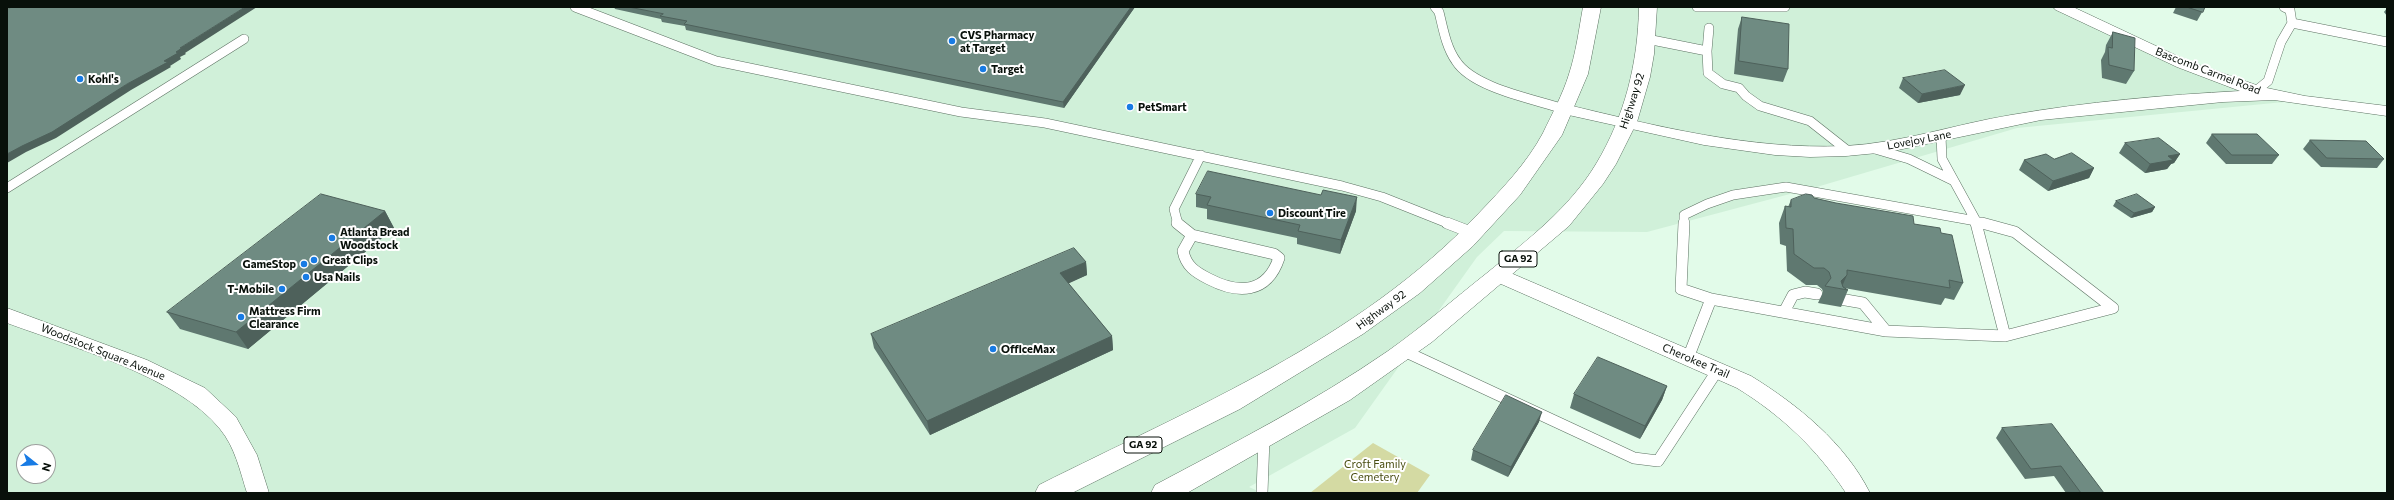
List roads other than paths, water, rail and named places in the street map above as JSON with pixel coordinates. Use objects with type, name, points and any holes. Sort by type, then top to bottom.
[{"type":"main road","name":"Highway 92","points":[[1048,493],[1239,399],[1356,328],[1408,290],[1473,233],[1511,192],[1534,162],[1564,109],[1586,49],[1592,7]]},
{"type":"main road","name":"Highway 92","points":[[1164,493],[1264,438],[1340,393],[1404,351],[1453,314],[1536,244],[1593,185],[1612,154],[1626,124],[1637,90],[1647,39],[1648,7]]},
{"type":"street","name":"Bascomb Carmel Road","points":[[2061,7],[2154,51],[2257,90],[2276,95],[2387,111]]},
{"type":"street","name":"Lovejoy Lane","points":[[1564,109],[1626,124],[1705,140],[1766,150],[1809,152],[1848,151],[1873,148],[1941,136],[2010,120],[2079,110],[2222,96],[2276,95]]},
{"type":"street","name":"Cherokee Trail","points":[[1499,275],[1744,382],[1774,399],[1800,421],[1827,449],[1859,493]]},
{"type":"street","name":"Woodstock Square Avenue","points":[[7,315],[140,365],[197,394],[228,423],[246,455],[258,493]]},
{"type":"lane","points":[[575,7],[716,61],[961,112],[1045,123],[1201,156],[1382,197],[1473,233]]},
{"type":"lane","points":[[1435,7],[1439,12],[1451,53],[1460,67],[1483,81],[1564,109]]},
{"type":"lane","points":[[1697,7],[1785,7]]},
{"type":"lane","points":[[2257,90],[2268,81],[2281,42],[2292,23],[2290,10],[2284,7]]},
{"type":"lane","points":[[2292,23],[2387,42]]},
{"type":"lane","points":[[1709,28],[1707,51],[1708,73],[1723,84],[1739,88],[1747,99],[1762,108],[1804,118],[1819,126],[1848,151]]},
{"type":"lane","points":[[7,188],[244,39]]},
{"type":"lane","points":[[1647,39],[1707,51]]},
{"type":"lane","points":[[1941,136],[1942,159],[1976,221],[2005,336]]},
{"type":"lane","points":[[1873,148],[1909,159],[1954,181]]},
{"type":"lane","points":[[1192,236],[1183,251],[1186,263],[1196,272],[1228,288],[1238,290],[1247,289],[1268,276],[1277,266],[1278,258],[1274,254],[1192,236],[1178,225],[1174,209],[1201,156]]},
{"type":"lane","points":[[1786,187],[1976,221],[2015,232],[2113,308],[2005,336],[1886,331],[1711,299],[1681,289],[1684,216],[1698,207],[1764,188],[1786,187]]},
{"type":"lane","points":[[1784,312],[1793,295],[1805,292],[1817,294]]},
{"type":"lane","points":[[1840,298],[1863,303],[1886,331]]},
{"type":"lane","points":[[1688,358],[1711,299]]},
{"type":"lane","points":[[1404,351],[1634,458],[1658,461],[1717,371]]},
{"type":"lane","points":[[1262,493],[1264,438]]},
{"type":"place","name":"CVS Pharmacy at Target","points":[[952,41]]},
{"type":"place","name":"Target","points":[[983,69]]},
{"type":"place","name":"Kohl's","points":[[80,79]]},
{"type":"place","name":"PetSmart","points":[[1130,107]]},
{"type":"place","name":"Discount Tire","points":[[1270,213]]},
{"type":"place","name":"Atlanta Bread Woodstock","points":[[332,238]]},
{"type":"place","name":"Great Clips","points":[[314,260]]},
{"type":"place","name":"GameStop","points":[[304,264]]},
{"type":"place","name":"Usa Nails","points":[[306,277]]},
{"type":"place","name":"T-Mobile","points":[[282,289]]},
{"type":"place","name":"Mattress Firm Clearance","points":[[241,317]]},
{"type":"place","name":"OfficeMax","points":[[993,349]]},
{"type":"park label","name":"Croft Family Cemetery","points":[[1375,470]]}]
